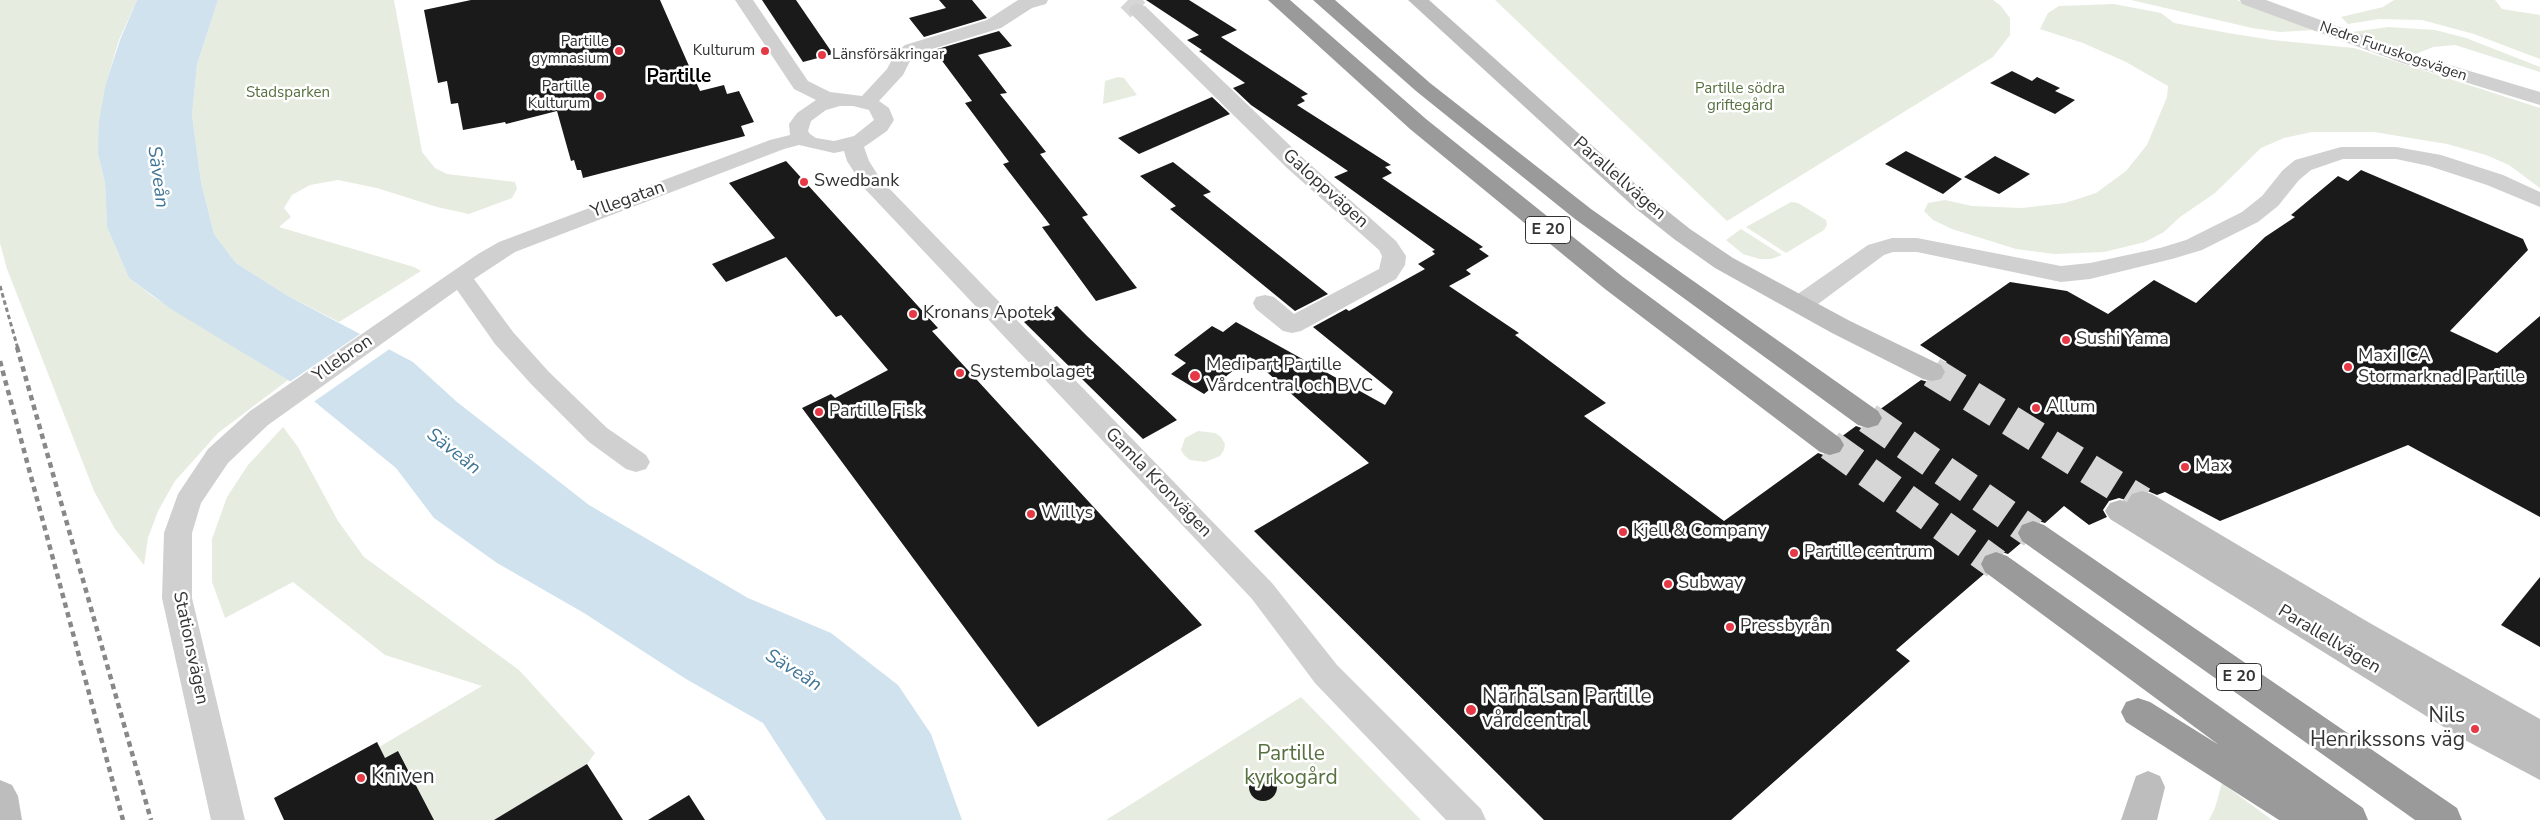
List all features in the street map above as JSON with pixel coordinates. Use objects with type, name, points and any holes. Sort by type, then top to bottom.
[{"type":"highway","name":"E 20","points":[[1278,0],[1418,124],[1494,187],[1614,283],[1830,445]]},
{"type":"highway","name":"E 20","points":[[1323,0],[1423,87],[1583,214],[1868,418]]},
{"type":"highway","name":"E 20","points":[[2033,533],[2444,820]]},
{"type":"highway","points":[[1996,564],[2350,820]]},
{"type":"highway","points":[[2138,712],[2310,820]]},
{"type":"street","points":[[730,0],[800,107],[803,127],[821,146],[852,144],[873,135],[880,128],[884,120],[882,112],[867,102],[838,100],[823,96],[801,86],[744,0]]},
{"type":"street","points":[[867,102],[896,72],[903,56],[912,50],[947,36],[994,24],[1025,4],[1039,0]]},
{"type":"street","name":"Parallellvägen","points":[[1418,0],[1649,208],[1724,263],[1801,304],[1925,377]]},
{"type":"street","name":"Nedre Furuskogsvägen","points":[[2249,0],[2409,59],[2540,99]]},
{"type":"street","name":"Galoppvägen","points":[[1138,10],[1295,163],[1388,246],[1394,256],[1394,265],[1388,274],[1292,325],[1264,303]]},
{"type":"street","points":[[803,127],[818,106],[838,100]]},
{"type":"street","name":"Yllegatan","points":[[398,321],[508,246],[776,144],[803,127]]},
{"type":"street","name":"Gamla Kronvägen","points":[[852,144],[858,161],[873,184],[1262,591],[1326,674],[1469,820]]},
{"type":"street","points":[[1801,304],[1876,250],[1892,245],[1917,245],[2061,274],[2090,271],[2164,254],[2194,245],[2250,217],[2270,202],[2291,174],[2303,165],[2340,153],[2396,153],[2433,160],[2495,180],[2540,200]]},
{"type":"street","points":[[461,278],[504,338],[540,378],[598,435],[636,462]]},
{"type":"street","name":"Yllebron","points":[[288,397],[398,321]]},
{"type":"street","name":"Stationsvägen","points":[[228,820],[177,598],[176,562],[178,533],[188,501],[218,456],[259,418],[288,397]]},
{"type":"street","name":"Parallellvägen","points":[[2540,736],[2348,626],[2131,507],[2475,729],[2540,765]]},
{"type":"street","points":[[2139,820],[2148,787]]},
{"type":"green space","points":[[0,0],[137,0],[119,40],[106,83],[98,154],[105,182],[107,227],[129,278],[155,298],[288,380],[218,433],[175,481],[158,511],[148,538],[144,565],[115,529],[94,491],[7,269],[0,243]]},
{"type":"green space","name":"Stadsparken","points":[[218,0],[394,0],[422,152],[435,168],[447,174],[515,182],[517,189],[512,198],[469,214],[437,207],[377,188],[338,180],[310,185],[292,195],[284,208],[291,217],[279,227],[414,267],[421,271],[339,322],[288,296],[236,263],[214,234],[201,182],[192,115],[197,65]]},
{"type":"green space","name":"Partille södra griftegård","points":[[1495,0],[1993,0],[2000,5],[2010,18],[2010,35],[1993,57],[1727,221]]},
{"type":"green space","points":[[2131,0],[2237,0],[2314,30],[2280,32],[2252,28]]},
{"type":"green space","points":[[2394,0],[2495,0],[2502,9],[2540,15],[2540,59],[2474,34],[2422,20],[2379,19],[2348,24],[2341,17],[2383,7]]},
{"type":"green space","points":[[2114,4],[2161,13],[2174,23],[2228,33],[2272,40],[2354,48],[2540,108],[2540,188],[2509,165],[2486,155],[2447,144],[2374,132],[2312,132],[2284,138],[2261,148],[2215,193],[2180,217],[2164,232],[2145,242],[2104,252],[2054,254],[2016,249],[1952,229],[1933,220],[1924,211],[1928,203],[1945,200],[1972,206],[2022,208],[2065,203],[2096,193],[2126,171],[2147,145],[2167,97],[2168,86],[2126,62],[2083,43],[2040,29],[2048,13],[2059,6]]},
{"type":"green space","points":[[2388,27],[2435,30],[2466,38],[2540,67],[2540,72],[2455,45],[2433,47],[2416,54],[2352,32]]},
{"type":"green space","points":[[1118,77],[1124,78],[1137,95],[1103,104],[1105,81]]},
{"type":"green space","points":[[1791,202],[1798,203],[1826,220],[1827,225],[1824,230],[1786,253],[1746,227]]},
{"type":"green space","points":[[1741,229],[1782,255],[1771,259],[1760,259],[1743,254],[1726,240]]},
{"type":"green space","points":[[283,427],[298,447],[338,521],[364,557],[519,670],[595,753],[587,764],[494,820],[434,820],[398,751],[385,759],[379,747],[482,686],[385,655],[293,582],[225,618],[212,582],[212,539],[227,497],[248,465]]},
{"type":"green space","points":[[1198,431],[1215,433],[1221,437],[1225,444],[1220,456],[1205,462],[1190,460],[1184,455],[1181,450],[1185,438]]},
{"type":"green space","name":"Partille kyrkogård","points":[[1301,697],[1421,820],[1106,820]]},
{"type":"green space","points":[[2222,783],[2272,820],[2209,820],[2215,808]]},
{"type":"water","name":"Säveån","points":[[137,0],[218,0],[197,65],[192,115],[201,182],[214,234],[236,263],[288,296],[413,362],[457,402],[589,505],[748,598],[831,633],[898,685],[931,734],[962,820],[826,820],[763,723],[686,679],[584,613],[497,563],[434,518],[396,468],[288,380],[171,309],[129,278],[107,227],[105,182],[98,154],[99,122],[106,83],[120,40]]},
{"type":"pier","points":[[363,332],[391,348],[312,403],[288,383]]},
{"type":"building","points":[[471,0],[660,0],[700,91],[724,85],[727,94],[739,91],[754,122],[741,126],[745,136],[583,178],[581,170],[577,170],[574,160],[571,161],[557,111],[506,124],[505,122],[463,130],[458,103],[451,104],[447,81],[438,83],[424,10]]},
{"type":"building","points":[[762,0],[796,0],[833,54],[803,62]]},
{"type":"building","points":[[939,0],[972,0],[987,18],[924,37],[909,18],[946,8]]},
{"type":"building","points":[[1146,0],[1189,0],[1237,30],[1221,37],[1308,94],[1301,97],[1305,101],[1297,105],[1391,165],[1385,167],[1392,173],[1382,178],[1483,247],[1479,249],[1489,256],[1466,270],[1471,274],[1449,286],[1519,333],[1515,335],[1606,403],[1584,416],[1724,521],[1818,453],[1829,457],[1841,454],[1846,446],[1841,437],[1856,426],[1867,430],[1879,427],[1884,419],[1879,410],[1921,380],[1932,383],[1943,380],[1947,373],[1943,364],[1947,362],[1920,345],[2010,282],[2067,291],[2108,314],[2154,280],[2196,303],[2265,237],[2295,217],[2291,215],[2338,176],[2348,181],[2361,170],[2523,239],[2528,250],[2450,331],[2497,353],[2540,316],[2540,517],[2408,445],[2220,521],[2165,492],[2157,495],[2143,489],[2131,492],[2126,500],[2119,498],[2109,501],[2103,510],[2107,517],[2089,525],[2064,506],[2045,523],[2032,519],[2021,523],[2016,534],[2021,543],[2008,554],[1995,550],[1983,555],[1979,565],[1984,574],[1896,650],[1910,661],[1731,820],[1544,820],[1254,531],[1369,463],[1250,357],[1204,394],[1171,374],[1186,363],[1174,355],[1212,326],[1223,332],[1236,322],[1385,405],[1393,392],[1313,327],[1346,309],[1349,311],[1425,269],[1418,264],[1435,254],[1432,251],[1435,250],[1334,177],[1348,171],[1251,105],[1233,88],[1245,83],[1199,51],[1202,50],[1187,40],[1199,35]]},
{"type":"building","points":[[999,31],[1012,46],[978,55],[1007,93],[1000,94],[1046,152],[1040,154],[1088,215],[1082,217],[1137,288],[1096,301],[1042,227],[1050,225],[1003,164],[1009,162],[965,103],[972,101],[934,50]]},
{"type":"building","points":[[2012,71],[2032,81],[2037,77],[2060,88],[2055,91],[2075,100],[2055,114],[1990,83]]},
{"type":"building","points":[[1212,97],[1230,114],[1139,154],[1118,138]]},
{"type":"building","points":[[1906,151],[1962,179],[1943,194],[1885,164]]},
{"type":"building","points":[[1995,156],[2030,174],[1999,194],[1964,177]]},
{"type":"building","points":[[786,161],[938,328],[932,331],[1202,625],[1038,727],[802,408],[831,394],[835,398],[888,370],[841,315],[836,317],[786,257],[726,282],[712,264],[775,238],[729,183]]},
{"type":"building","points":[[1173,162],[1211,192],[1203,195],[1328,294],[1295,311],[1170,209],[1176,206],[1140,176]]},
{"type":"building","points":[[1057,306],[1177,420],[1143,439],[1024,322]]},
{"type":"building","points":[[2540,577],[2540,647],[2501,625]]},
{"type":"building","name":"Kniven","points":[[377,742],[385,758],[398,751],[434,820],[284,820],[274,798]]},
{"type":"building","points":[[587,764],[623,820],[494,820],[547,788]]},
{"type":"building","points":[[1263,773],[1273,777],[1277,787],[1273,797],[1263,801],[1253,797],[1249,787],[1253,777]]},
{"type":"building","points":[[689,795],[705,820],[648,820]]},
{"type":"tunnel","points":[[1128,0],[1138,10]]},
{"type":"tunnel","points":[[1932,372],[2142,502]]},
{"type":"tunnel","points":[[1868,418],[2033,533]]},
{"type":"tunnel","points":[[1830,445],[1996,564]]},
{"type":"railway","points":[[0,286],[18,349]]},
{"type":"railway","points":[[17,347],[151,820]]},
{"type":"railway","points":[[0,361],[123,820]]},
{"type":"place","name":"Partille gymnasium","points":[[619,51]]},
{"type":"place","name":"Kulturum","points":[[765,51]]},
{"type":"place","name":"Länsförsäkringar","points":[[822,55]]},
{"type":"place","name":"Partille Kulturum","points":[[600,96]]},
{"type":"place","name":"Swedbank","points":[[804,182]]},
{"type":"place","name":"Kronans Apotek","points":[[913,314]]},
{"type":"place","name":"Sushi Yama","points":[[2066,340]]},
{"type":"place","name":"Maxi ICA Stormarknad Partille","points":[[2348,367]]},
{"type":"place","name":"Systembolaget","points":[[960,373]]},
{"type":"place","name":"Medipart Partille Vårdcentral och BVC","points":[[1195,376]]},
{"type":"place","name":"Allum","points":[[2036,408]]},
{"type":"place","name":"Partille Fisk","points":[[819,412]]},
{"type":"place","name":"Max","points":[[2185,467]]},
{"type":"place","name":"Willys","points":[[1031,514]]},
{"type":"place","name":"Kjell & Company","points":[[1623,532]]},
{"type":"place","name":"Partille centrum","points":[[1794,553]]},
{"type":"place","name":"Subway","points":[[1668,584]]},
{"type":"place","name":"Pressbyrån","points":[[1730,627]]},
{"type":"place","name":"Närhälsan Partille vårdcentral","points":[[1471,710]]},
{"type":"place","name":"Nils Henrikssons väg","points":[[2475,729]]},
{"type":"place","name":"Kniven","points":[[361,778]]},
{"type":"district","name":"Partille","points":[[679,77]]}]
